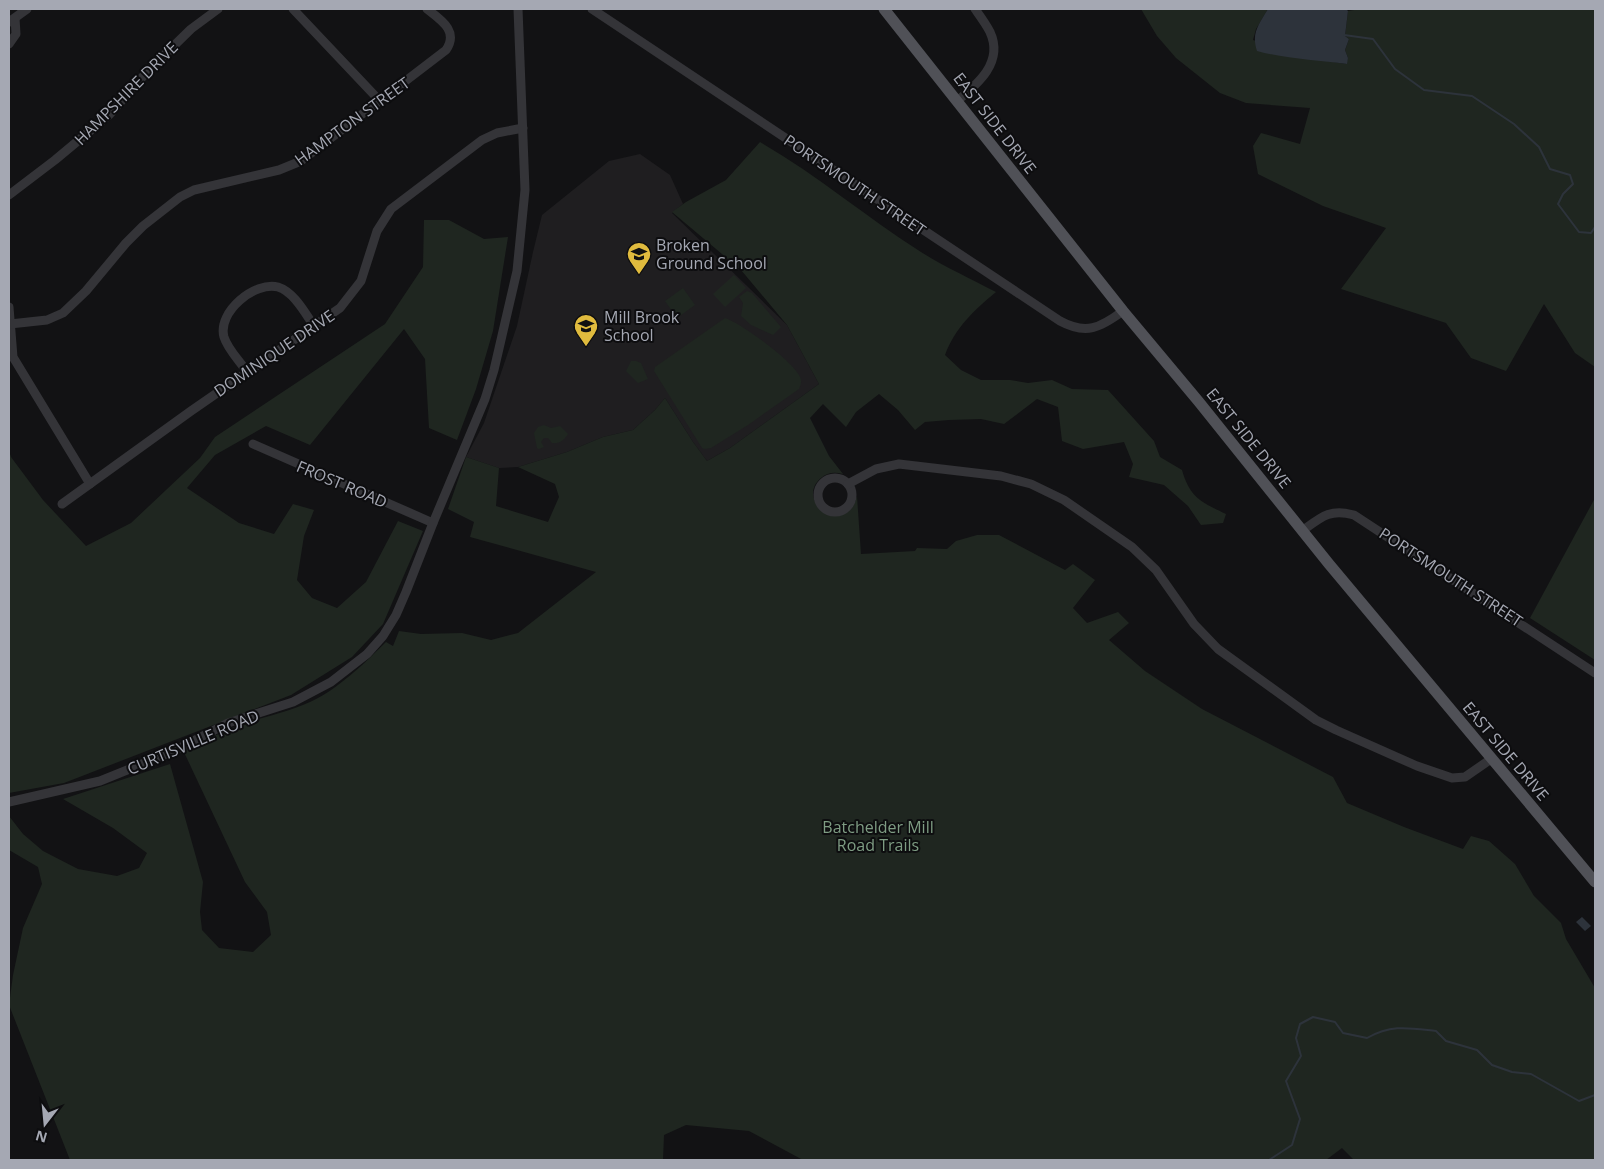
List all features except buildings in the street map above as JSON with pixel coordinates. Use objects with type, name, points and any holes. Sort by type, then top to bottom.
[{"type":"main road","name":"EAST SIDE DRIVE","points":[[884,9],[1123,311],[1199,402],[1302,531],[1595,882]]},
{"type":"street","points":[[9,44],[16,34],[12,20],[27,9]]},
{"type":"street","name":"HAMPSHIRE DRIVE","points":[[9,195],[73,146],[109,115],[146,73],[191,29],[218,9]]},
{"type":"street","points":[[292,9],[379,100]]},
{"type":"street","name":"HAMPTON STREET","points":[[10,324],[48,320],[63,313],[86,291],[126,243],[143,226],[180,197],[207,186],[272,172],[292,165],[328,141],[379,100],[434,61],[446,50],[452,36],[449,29],[439,18],[427,9]]},
{"type":"street","name":"CURTISVILLE ROAD","points":[[9,802],[100,781],[174,751],[228,723],[293,702],[331,682],[367,654],[383,636],[400,607],[433,523],[468,443],[494,370],[519,256],[525,190],[518,9]]},
{"type":"street","name":"PORTSMOUTH STREET","points":[[592,9],[1060,322],[1075,328],[1092,328],[1107,322],[1123,311]]},
{"type":"street","points":[[957,101],[984,77],[993,58],[994,47],[990,32],[975,9]]},
{"type":"street","name":"DOMINIQUE DRIVE","points":[[62,504],[191,411],[340,308],[355,291],[366,270],[381,223],[397,202],[482,140],[497,133],[523,128]]},
{"type":"street","points":[[247,372],[226,343],[222,329],[228,311],[252,292],[269,286],[278,287],[286,291],[298,303],[314,326]]},
{"type":"street","points":[[9,307],[11,349],[17,365],[90,484]]},
{"type":"street","name":"FROST ROAD","points":[[253,444],[433,523]]},
{"type":"street","points":[[848,484],[876,469],[899,464],[1001,476],[1031,484],[1064,500],[1132,546],[1156,570],[1194,624],[1218,648],[1320,722],[1417,766],[1452,778],[1465,777],[1491,759]]},
{"type":"street","name":"PORTSMOUTH STREET","points":[[1302,531],[1320,517],[1331,513],[1339,512],[1354,515],[1595,673]]},
{"type":"shaded area","points":[[1268,9],[1346,9],[1348,11],[1345,36],[1349,39],[1345,50],[1348,58],[1347,64],[1290,58],[1257,51],[1255,34]]},
{"type":"shaded area","points":[[640,154],[670,175],[683,204],[672,213],[787,325],[819,384],[730,448],[707,461],[665,398],[633,430],[603,437],[567,452],[518,467],[499,468],[466,457],[484,423],[517,326],[542,215],[609,161]]},
{"type":"shaded area","points":[[1582,917],[1591,926],[1585,931],[1576,922]]},
{"type":"green space","points":[[1141,9],[1268,9],[1256,29],[1253,40],[1315,59],[1346,64],[1348,58],[1345,50],[1349,39],[1345,36],[1348,11],[1360,9],[1595,9],[1595,367],[1575,353],[1544,304],[1506,371],[1471,358],[1446,323],[1341,289],[1386,228],[1323,206],[1258,174],[1253,146],[1261,133],[1300,144],[1310,108],[1246,103],[1220,93],[1176,58],[1157,36]]},
{"type":"green space","name":"Batchelder Mill Road Trails","points":[[760,142],[781,154],[921,252],[996,292],[966,320],[949,345],[945,355],[961,370],[981,380],[1010,380],[1028,383],[1052,380],[1072,389],[1108,390],[1154,441],[1160,457],[1182,470],[1193,493],[1203,502],[1226,514],[1223,523],[1201,525],[1188,506],[1164,485],[1129,477],[1133,464],[1124,442],[1083,449],[1062,441],[1058,407],[1037,399],[1004,424],[981,419],[949,420],[925,422],[915,430],[898,410],[879,394],[856,412],[846,427],[823,404],[810,418],[829,456],[843,474],[832,473],[821,478],[814,487],[813,497],[817,505],[825,512],[834,515],[843,514],[851,508],[857,496],[861,554],[915,551],[917,548],[947,549],[956,541],[977,535],[999,535],[1065,570],[1073,564],[1095,580],[1073,608],[1087,623],[1118,612],[1129,623],[1109,640],[1145,671],[1202,709],[1333,777],[1347,803],[1463,849],[1471,836],[1489,841],[1515,864],[1534,896],[1561,923],[1566,939],[1595,988],[1595,1160],[1354,1160],[1342,1148],[1326,1160],[803,1160],[749,1131],[686,1125],[664,1135],[663,1160],[70,1160],[9,1005],[23,928],[42,884],[38,867],[9,850],[9,816],[23,834],[43,851],[78,869],[117,876],[139,868],[147,853],[113,828],[63,799],[170,764],[203,882],[200,912],[202,930],[219,948],[253,952],[271,935],[267,912],[245,882],[183,750],[232,728],[298,707],[318,698],[345,680],[386,642],[393,646],[399,631],[421,634],[462,633],[491,640],[518,633],[596,572],[470,537],[474,522],[448,509],[466,457],[499,468],[496,506],[548,522],[559,497],[555,484],[518,467],[567,452],[603,437],[633,430],[665,398],[707,461],[730,448],[819,384],[787,325],[741,270],[672,212],[726,180]]},
{"type":"green space","points":[[424,220],[449,220],[484,239],[508,237],[493,331],[476,389],[457,440],[429,428],[425,359],[404,329],[310,445],[266,426],[215,455],[187,488],[239,523],[274,534],[293,504],[314,510],[304,536],[297,580],[312,598],[337,608],[366,582],[398,521],[423,531],[383,624],[352,657],[291,695],[64,783],[9,793],[9,451],[11,457],[43,500],[86,546],[131,523],[200,458],[215,437],[385,324],[423,267]]},
{"type":"green space","points":[[734,275],[746,288],[725,307],[713,294]]},
{"type":"green space","points":[[683,288],[695,305],[677,318],[665,301]]},
{"type":"green space","points":[[747,291],[752,293],[781,327],[773,335],[751,325],[741,316],[743,303],[739,297]]},
{"type":"green space","points":[[725,318],[743,327],[778,353],[796,370],[801,383],[799,389],[748,425],[711,448],[705,449],[702,448],[654,371],[655,367]]},
{"type":"green space","points":[[631,361],[641,363],[648,379],[638,383],[626,371]]},
{"type":"green space","points":[[544,425],[551,428],[560,426],[568,434],[557,443],[552,443],[548,438],[544,438],[541,442],[544,447],[539,449],[537,448],[534,433],[538,427]]},
{"type":"green space","points":[[1595,498],[1595,660],[1530,618]]},
{"type":"waterway","points":[[1344,35],[1373,39],[1395,69],[1424,90],[1472,96],[1514,124],[1539,147],[1550,169],[1570,175],[1573,184],[1563,194],[1558,204],[1579,232],[1591,233],[1595,227]]},
{"type":"waterway","points":[[1269,1160],[1292,1145],[1300,1119],[1286,1081],[1301,1056],[1296,1038],[1300,1024],[1313,1017],[1335,1022],[1343,1033],[1367,1038],[1385,1031],[1401,1028],[1436,1031],[1446,1041],[1477,1050],[1492,1065],[1512,1072],[1531,1074],[1579,1101],[1595,1095]]},
{"type":"place","name":"Broken Ground School","points":[[639,275]]},
{"type":"place","name":"Mill Brook School","points":[[586,347]]}]
